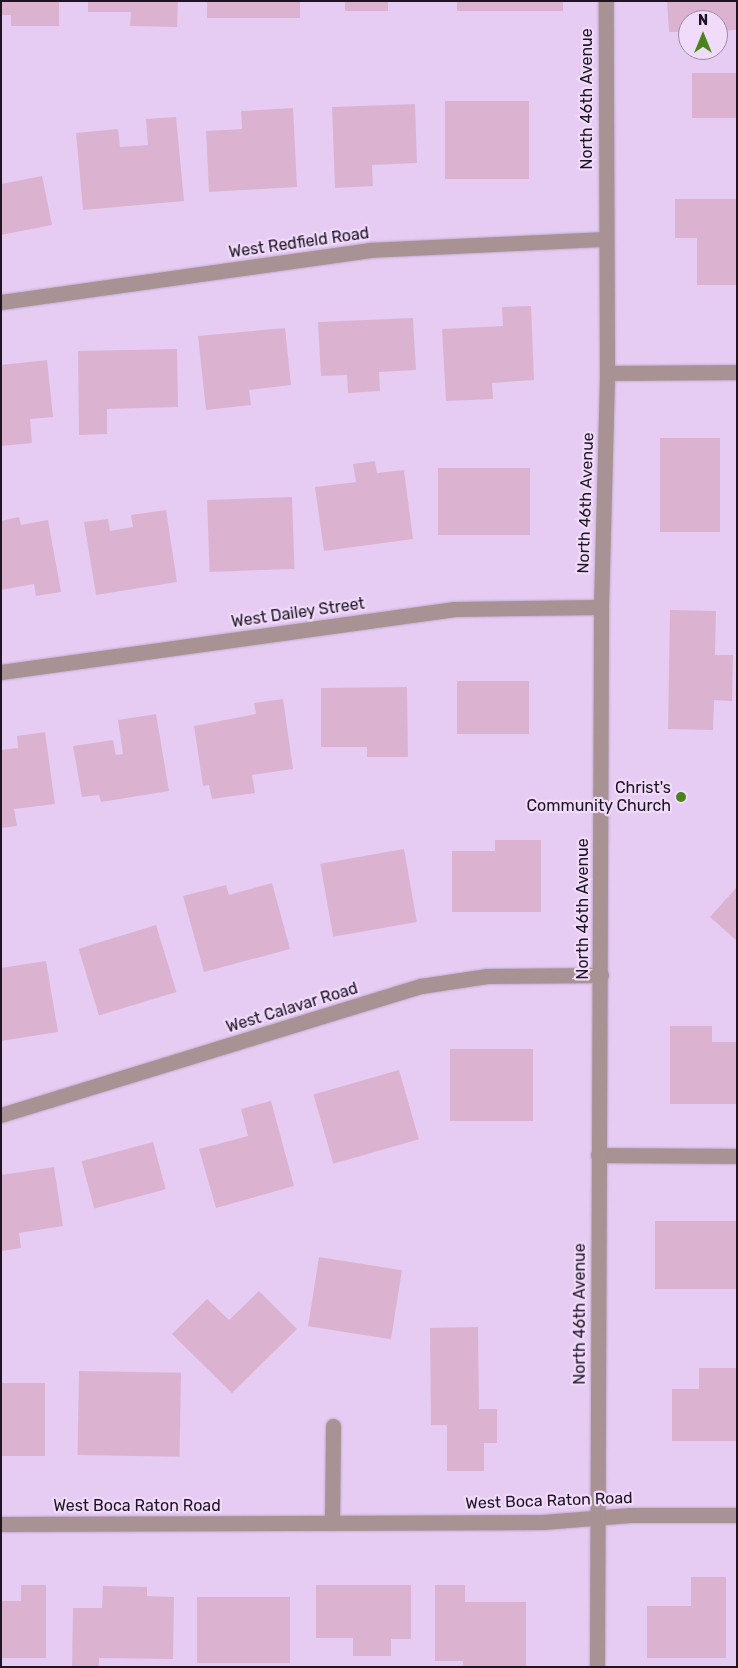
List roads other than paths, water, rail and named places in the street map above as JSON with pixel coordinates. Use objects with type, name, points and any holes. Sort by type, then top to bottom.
[{"type":"street","name":"North 46th Avenue","points":[[597,1667],[600,607],[607,373],[604,239],[606,1]]},
{"type":"street","name":"West Redfield Road","points":[[1,302],[370,250],[604,239]]},
{"type":"street","points":[[607,373],[737,372]]},
{"type":"street","name":"West Dailey Street","points":[[1,672],[455,610],[600,607]]},
{"type":"street","name":"West Calavar Road","points":[[1,1115],[420,986],[487,976],[600,975]]},
{"type":"street","points":[[598,1155],[737,1156]]},
{"type":"street","points":[[332,1523],[333,1426]]},
{"type":"street","name":"West Boca Raton Road","points":[[1,1524],[543,1522],[597,1517],[737,1515]]},
{"type":"place","name":"Christ's Community Church","points":[[681,797]]}]
